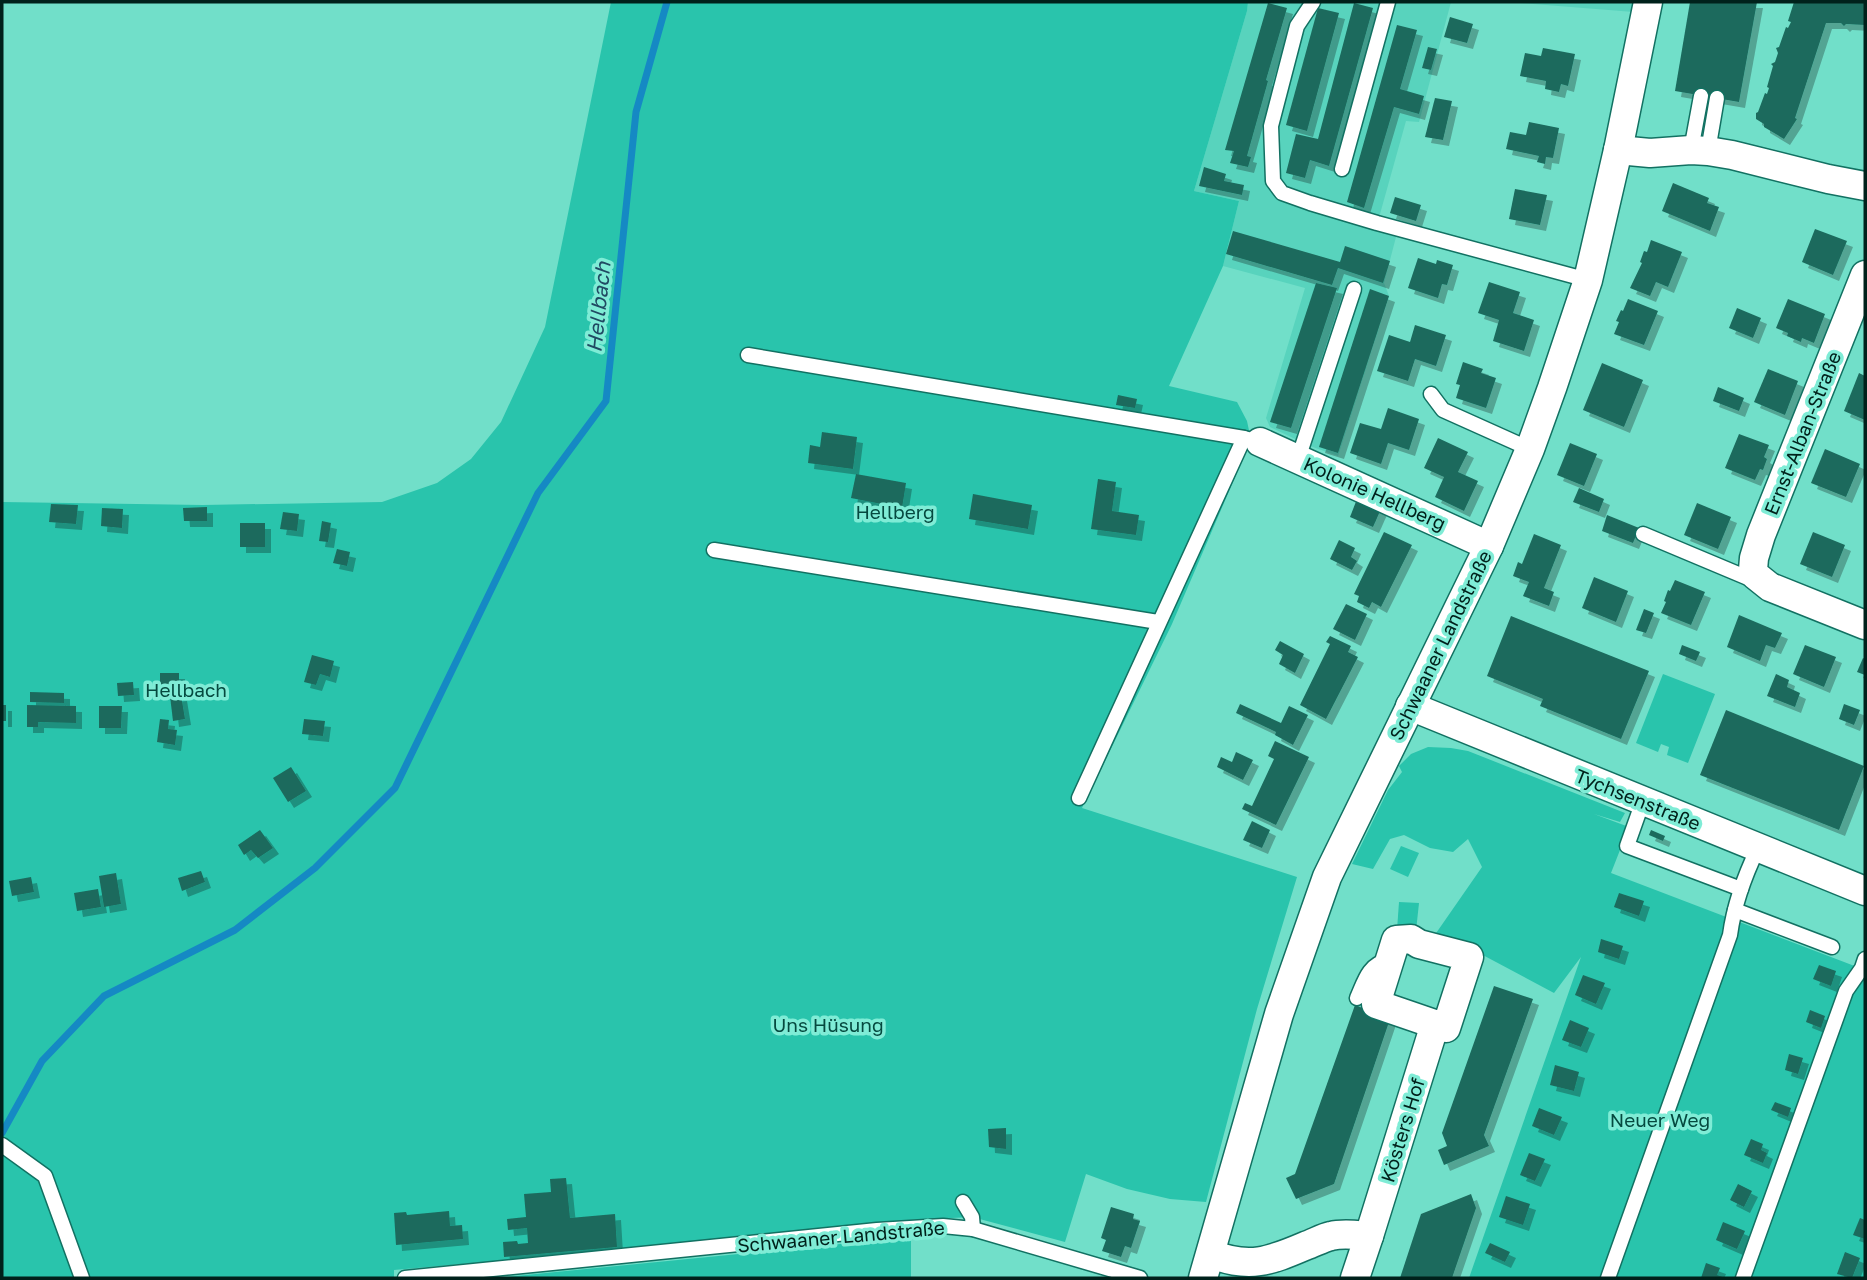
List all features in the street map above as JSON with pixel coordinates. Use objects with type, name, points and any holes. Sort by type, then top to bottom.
[{"type":"street","name":"Schwaaner Landstraße","points":[[1207,1266],[1279,1014],[1333,860],[1489,546],[1530,449],[1588,280],[1648,2]]},
{"type":"street","points":[[1618,150],[1650,153],[1699,150],[1732,155],[1865,186]]},
{"type":"street","name":"Ernst-Alban-Straße","points":[[1769,587],[1755,575],[1755,553],[1865,275]]},
{"type":"street","name":"Kolonie Hellberg","points":[[1252,440],[1489,546]]},
{"type":"street","points":[[1769,587],[1865,625]]},
{"type":"street","name":"Tychsenstraße","points":[[1410,706],[1865,891]]},
{"type":"street","name":"Kösters Hof","points":[[1411,939],[1419,944],[1469,957],[1446,1028],[1435,1024],[1376,1004],[1396,940],[1411,939]]},
{"type":"street","name":"Kösters Hof","points":[[1355,1278],[1435,1024]]},
{"type":"street","points":[[1207,1266],[1227,1260],[1251,1264],[1284,1255],[1330,1236],[1369,1236]]},
{"type":"lane","points":[[1313,2],[1297,26],[1271,126],[1273,181],[1282,192],[1377,223],[1588,280]]},
{"type":"lane","points":[[1342,169],[1388,2]]},
{"type":"lane","points":[[1699,150],[1701,96]]},
{"type":"lane","points":[[1699,150],[1717,98]]},
{"type":"lane","points":[[1298,459],[1354,289]]},
{"type":"lane","points":[[748,355],[1252,440],[1158,622],[1079,798]]},
{"type":"lane","points":[[1431,394],[1443,410],[1530,449]]},
{"type":"lane","points":[[1643,534],[1769,587]]},
{"type":"lane","points":[[713,550],[1158,622]]},
{"type":"lane","points":[[1643,801],[1627,846],[1741,889]]},
{"type":"lane","points":[[1608,1278],[1730,935],[1741,889],[1758,848]]},
{"type":"lane","points":[[1735,910],[1832,947]]},
{"type":"lane","points":[[1743,1278],[1846,991],[1865,959]]},
{"type":"lane","points":[[1357,998],[1370,970],[1382,961],[1390,961]]},
{"type":"lane","points":[[2,1145],[45,1176],[82,1278]]},
{"type":"lane","points":[[962,1202],[972,1217],[973,1229]]},
{"type":"lane","name":"Schwaaner Landstraße","points":[[405,1278],[888,1229],[943,1226],[973,1229],[1140,1278]]},
{"type":"shaded area","points":[[1248,2],[1451,2],[1419,122],[1406,121],[1380,214],[1377,231],[1396,237],[1384,283],[1389,296],[1338,456],[1270,427],[1266,418],[1305,288],[1223,266],[1239,201],[1194,191]]},
{"type":"shaded area","points":[[1507,2],[1648,2],[1646,13]]},
{"type":"green space","points":[[611,2],[1248,2],[1194,191],[1239,201],[1223,266],[1169,386],[1237,402],[1247,421],[1251,440],[1172,624],[1082,808],[1297,877],[1257,1009],[1206,1202],[1170,1199],[1127,1189],[1086,1174],[1065,1242],[972,1217],[791,1231],[645,1248],[394,1270],[394,1278],[2,1278],[2,502],[203,505],[382,502],[437,483],[471,459],[501,422],[545,327]]},
{"type":"green space","points":[[1663,674],[1715,694],[1688,763],[1667,755],[1669,747],[1661,744],[1658,752],[1636,743]]},
{"type":"green space","name":"Neuer Weg","points":[[1428,747],[1468,751],[1625,813],[1620,822],[1594,814],[1629,827],[1611,873],[1865,970],[1865,1278],[1469,1278],[1581,957],[1554,993],[1479,953],[1432,939],[1482,867],[1468,839],[1453,852],[1430,848],[1404,835],[1390,839],[1373,869],[1352,864],[1388,790],[1402,772],[1399,766],[1411,754]]},
{"type":"green space","points":[[1401,846],[1419,853],[1408,877],[1390,869]]},
{"type":"green space","points":[[1399,902],[1419,903],[1416,931],[1397,930]]},
{"type":"green space","points":[[911,1237],[911,1278],[495,1278]]},
{"type":"building","points":[[1690,2],[1757,2],[1739,102],[1675,91]]},
{"type":"building","points":[[1794,2],[1865,2],[1865,25],[1826,23],[1795,118],[1797,119],[1784,139],[1764,127],[1764,124],[1756,119],[1756,113],[1765,93],[1767,94],[1773,66],[1771,64],[1775,62],[1778,53],[1776,48],[1791,22],[1788,21]]},
{"type":"building","points":[[1268,3],[1287,8],[1247,156],[1251,157],[1248,167],[1230,163],[1234,151],[1225,150]]},
{"type":"building","points":[[1354,3],[1373,8],[1329,166],[1310,160],[1305,178],[1286,173],[1296,134],[1318,139]]},
{"type":"building","points":[[1318,8],[1339,13],[1307,131],[1286,125]]},
{"type":"building","points":[[1450,17],[1473,24],[1467,43],[1444,37]]},
{"type":"building","points":[[1397,25],[1417,30],[1400,89],[1424,96],[1419,114],[1394,107],[1364,208],[1347,202]]},
{"type":"building","points":[[1428,47],[1437,49],[1431,70],[1422,68]]},
{"type":"building","points":[[1543,48],[1575,54],[1568,86],[1561,84],[1559,92],[1545,89],[1546,81],[1520,76],[1525,53],[1541,56]]},
{"type":"building","points":[[1435,98],[1452,101],[1443,140],[1425,137]]},
{"type":"building","points":[[1529,122],[1559,128],[1553,158],[1546,157],[1545,164],[1537,162],[1539,156],[1506,149],[1510,132],[1526,135]]},
{"type":"building","points":[[1204,167],[1226,174],[1224,181],[1244,185],[1242,195],[1199,186]]},
{"type":"building","points":[[1673,183],[1709,198],[1707,203],[1719,207],[1710,231],[1662,211]]},
{"type":"building","points":[[1515,189],[1547,195],[1540,225],[1509,219]]},
{"type":"building","points":[[1395,197],[1421,205],[1416,221],[1390,213]]},
{"type":"building","points":[[1815,229],[1847,241],[1833,275],[1802,262]]},
{"type":"building","points":[[1233,231],[1340,262],[1345,246],[1390,261],[1383,283],[1338,268],[1332,285],[1226,254]]},
{"type":"building","points":[[1651,240],[1682,252],[1668,287],[1656,282],[1650,296],[1630,288]]},
{"type":"building","points":[[1418,258],[1436,264],[1437,260],[1453,265],[1447,285],[1442,284],[1438,298],[1408,288]]},
{"type":"building","points":[[1489,282],[1520,292],[1513,313],[1534,320],[1524,351],[1493,341],[1499,320],[1478,313]]},
{"type":"building","points":[[1316,283],[1337,288],[1291,428],[1270,422]]},
{"type":"building","points":[[1370,289],[1389,296],[1338,453],[1319,447]]},
{"type":"building","points":[[1628,299],[1658,311],[1644,345],[1614,334],[1619,322],[1616,321]]},
{"type":"building","points":[[1788,299],[1825,314],[1814,343],[1802,338],[1801,342],[1776,328]]},
{"type":"building","points":[[1737,308],[1761,318],[1753,338],[1729,328]]},
{"type":"building","points":[[1415,325],[1446,335],[1436,366],[1415,359],[1408,381],[1377,371],[1389,335],[1410,342]]},
{"type":"building","points":[[1463,362],[1483,369],[1481,373],[1496,378],[1486,408],[1456,398],[1460,385],[1456,384]]},
{"type":"building","points":[[1602,363],[1643,380],[1624,427],[1583,410]]},
{"type":"building","points":[[1768,369],[1798,381],[1785,415],[1754,402]]},
{"type":"building","points":[[1859,373],[1865,376],[1865,420],[1844,411]]},
{"type":"building","points":[[1718,387],[1744,398],[1739,411],[1713,401]]},
{"type":"building","points":[[1118,395],[1137,399],[1135,408],[1116,405]]},
{"type":"building","points":[[1388,408],[1419,419],[1409,450],[1388,443],[1381,464],[1350,453],[1360,423],[1381,429]]},
{"type":"building","points":[[822,432],[857,437],[853,469],[808,463],[810,445],[820,447]]},
{"type":"building","points":[[1739,434],[1769,445],[1763,470],[1760,469],[1755,480],[1725,468]]},
{"type":"building","points":[[1438,438],[1468,452],[1458,472],[1478,481],[1464,511],[1435,497],[1444,477],[1424,468]]},
{"type":"building","points":[[1570,443],[1597,454],[1584,486],[1557,475]]},
{"type":"building","points":[[1825,449],[1860,464],[1846,497],[1811,483]]},
{"type":"building","points":[[856,474],[906,483],[902,508],[851,498]]},
{"type":"building","points":[[1098,479],[1116,482],[1112,511],[1139,515],[1136,535],[1091,529]]},
{"type":"building","points":[[1579,488],[1604,499],[1599,512],[1573,502]]},
{"type":"building","points":[[973,494],[1032,505],[1028,529],[969,519]]},
{"type":"building","points":[[1357,499],[1381,509],[1373,527],[1350,517]]},
{"type":"building","points":[[1697,503],[1731,517],[1718,549],[1684,535]]},
{"type":"building","points":[[51,504],[78,505],[76,524],[49,522]]},
{"type":"building","points":[[207,507],[207,521],[184,521],[183,508]]},
{"type":"building","points":[[102,508],[123,509],[122,528],[101,526]]},
{"type":"building","points":[[283,512],[299,514],[297,531],[280,529]]},
{"type":"building","points":[[1607,515],[1639,528],[1633,543],[1602,531]]},
{"type":"building","points":[[322,521],[331,523],[328,542],[319,541]]},
{"type":"building","points":[[240,523],[265,523],[265,547],[240,547]]},
{"type":"building","points":[[1384,532],[1412,545],[1381,607],[1372,602],[1369,608],[1357,602],[1359,596],[1354,594]]},
{"type":"building","points":[[1813,532],[1845,545],[1832,577],[1800,564]]},
{"type":"building","points":[[1534,534],[1561,545],[1544,588],[1554,592],[1549,606],[1523,596],[1529,582],[1513,576],[1518,562],[1522,564]]},
{"type":"building","points":[[1339,540],[1355,548],[1351,557],[1357,561],[1352,570],[1330,559]]},
{"type":"building","points":[[337,549],[350,552],[347,566],[333,563]]},
{"type":"building","points":[[1594,577],[1628,591],[1616,622],[1582,608]]},
{"type":"building","points":[[1675,580],[1705,592],[1691,625],[1661,613],[1668,590],[1670,591]]},
{"type":"building","points":[[1346,604],[1367,614],[1355,640],[1333,629]]},
{"type":"building","points":[[1644,609],[1654,613],[1646,633],[1636,630]]},
{"type":"building","points":[[1739,615],[1782,633],[1775,648],[1766,645],[1760,661],[1727,647]]},
{"type":"building","points":[[1511,616],[1649,671],[1621,739],[1540,706],[1543,699],[1487,676]]},
{"type":"building","points":[[1330,636],[1351,646],[1348,652],[1358,657],[1326,719],[1300,705],[1330,644],[1326,642]]},
{"type":"building","points":[[1280,641],[1304,654],[1295,673],[1279,664],[1283,655],[1275,650]]},
{"type":"building","points":[[1682,645],[1700,652],[1696,661],[1679,654]]},
{"type":"building","points":[[1805,645],[1836,657],[1824,687],[1793,674]]},
{"type":"building","points":[[312,655],[334,661],[330,677],[320,674],[316,685],[304,682]]},
{"type":"building","points":[[1863,658],[1865,659],[1865,675],[1857,672]]},
{"type":"building","points":[[160,673],[179,673],[179,686],[160,687]]},
{"type":"building","points":[[1776,674],[1789,680],[1787,687],[1800,693],[1795,707],[1767,696]]},
{"type":"building","points":[[133,682],[134,695],[118,696],[117,683]]},
{"type":"building","points":[[30,692],[64,693],[64,703],[30,702]]},
{"type":"building","points":[[181,695],[185,719],[173,721],[170,696]]},
{"type":"building","points":[[1240,704],[1281,723],[1289,706],[1308,715],[1293,745],[1275,735],[1276,732],[1236,713]]},
{"type":"building","points":[[1844,704],[1860,710],[1854,725],[1839,719]]},
{"type":"building","points":[[2,705],[6,705],[6,721],[2,721]]},
{"type":"building","points":[[27,705],[76,706],[76,723],[38,722],[38,727],[27,727]]},
{"type":"building","points":[[99,706],[122,706],[121,728],[99,728]]},
{"type":"building","points":[[1726,710],[1864,766],[1839,830],[1700,775]]},
{"type":"building","points":[[160,719],[169,720],[168,729],[177,730],[175,745],[157,742]]},
{"type":"building","points":[[304,719],[325,721],[323,736],[302,734]]},
{"type":"building","points":[[1275,741],[1309,757],[1276,825],[1242,809],[1245,803],[1252,806],[1274,759],[1268,756]]},
{"type":"building","points":[[1236,752],[1253,760],[1243,780],[1217,767],[1221,757],[1232,762]]},
{"type":"building","points":[[291,767],[306,791],[288,802],[273,778]]},
{"type":"building","points":[[1252,821],[1270,830],[1262,848],[1243,840]]},
{"type":"building","points":[[260,830],[273,848],[258,858],[251,850],[244,855],[238,845]]},
{"type":"building","points":[[1651,830],[1665,836],[1663,841],[1649,835]]},
{"type":"building","points":[[201,871],[205,882],[182,891],[178,878]]},
{"type":"building","points":[[116,873],[121,904],[104,907],[99,876]]},
{"type":"building","points":[[31,877],[34,892],[12,896],[9,881]]},
{"type":"building","points":[[98,889],[101,907],[77,911],[74,893]]},
{"type":"building","points":[[1619,893],[1644,901],[1639,916],[1614,907]]},
{"type":"building","points":[[1601,939],[1623,946],[1619,959],[1598,952]]},
{"type":"building","points":[[1819,965],[1836,971],[1831,986],[1813,979]]},
{"type":"building","points":[[1583,975],[1605,983],[1596,1004],[1575,995]]},
{"type":"building","points":[[1494,986],[1533,999],[1484,1135],[1489,1146],[1444,1165],[1438,1150],[1447,1146],[1442,1133]]},
{"type":"building","points":[[1355,1005],[1390,1019],[1334,1184],[1296,1199],[1286,1178],[1295,1174]]},
{"type":"building","points":[[1810,1010],[1825,1016],[1821,1028],[1806,1022]]},
{"type":"building","points":[[1570,1020],[1589,1028],[1581,1047],[1562,1040]]},
{"type":"building","points":[[1789,1054],[1803,1058],[1798,1074],[1785,1070]]},
{"type":"building","points":[[1555,1065],[1579,1072],[1574,1091],[1550,1085]]},
{"type":"building","points":[[1775,1102],[1791,1108],[1788,1117],[1771,1110]]},
{"type":"building","points":[[1539,1108],[1562,1117],[1554,1135],[1532,1126]]},
{"type":"building","points":[[1006,1128],[1006,1149],[989,1147],[988,1129]]},
{"type":"building","points":[[1751,1139],[1763,1144],[1761,1150],[1767,1153],[1763,1163],[1744,1155]]},
{"type":"building","points":[[1529,1153],[1545,1159],[1535,1181],[1520,1175]]},
{"type":"building","points":[[566,1178],[570,1218],[615,1214],[617,1247],[504,1257],[503,1242],[528,1243],[527,1228],[508,1230],[507,1219],[526,1217],[524,1194],[551,1192],[550,1179]]},
{"type":"building","points":[[1738,1184],[1752,1191],[1744,1207],[1730,1200]]},
{"type":"building","points":[[1471,1194],[1476,1208],[1452,1278],[1400,1278],[1421,1214]]},
{"type":"building","points":[[1506,1196],[1530,1204],[1523,1225],[1499,1217]]},
{"type":"building","points":[[1111,1207],[1134,1214],[1133,1219],[1140,1221],[1131,1248],[1125,1246],[1121,1257],[1102,1251],[1106,1240],[1101,1238]]},
{"type":"building","points":[[449,1211],[450,1226],[462,1225],[463,1239],[396,1245],[394,1213],[406,1212],[407,1215]]},
{"type":"building","points":[[1860,1218],[1865,1220],[1865,1239],[1853,1235]]},
{"type":"building","points":[[1723,1222],[1745,1231],[1737,1249],[1716,1240]]},
{"type":"building","points":[[1490,1243],[1510,1252],[1505,1262],[1485,1253]]},
{"type":"building","points":[[1845,1252],[1860,1258],[1852,1278],[1837,1274]]},
{"type":"building","points":[[1706,1263],[1720,1268],[1717,1275],[1726,1278],[1701,1278]]},
{"type":"waterway","name":"Hellbach","points":[[2,1133],[42,1061],[104,996],[235,930],[315,868],[395,788],[538,493],[606,401],[636,112],[667,2]]},
{"type":"park label","name":"Hellberg","points":[[895,511]]},
{"type":"park label","name":"Uns Hüsung","points":[[828,1024]]}]
